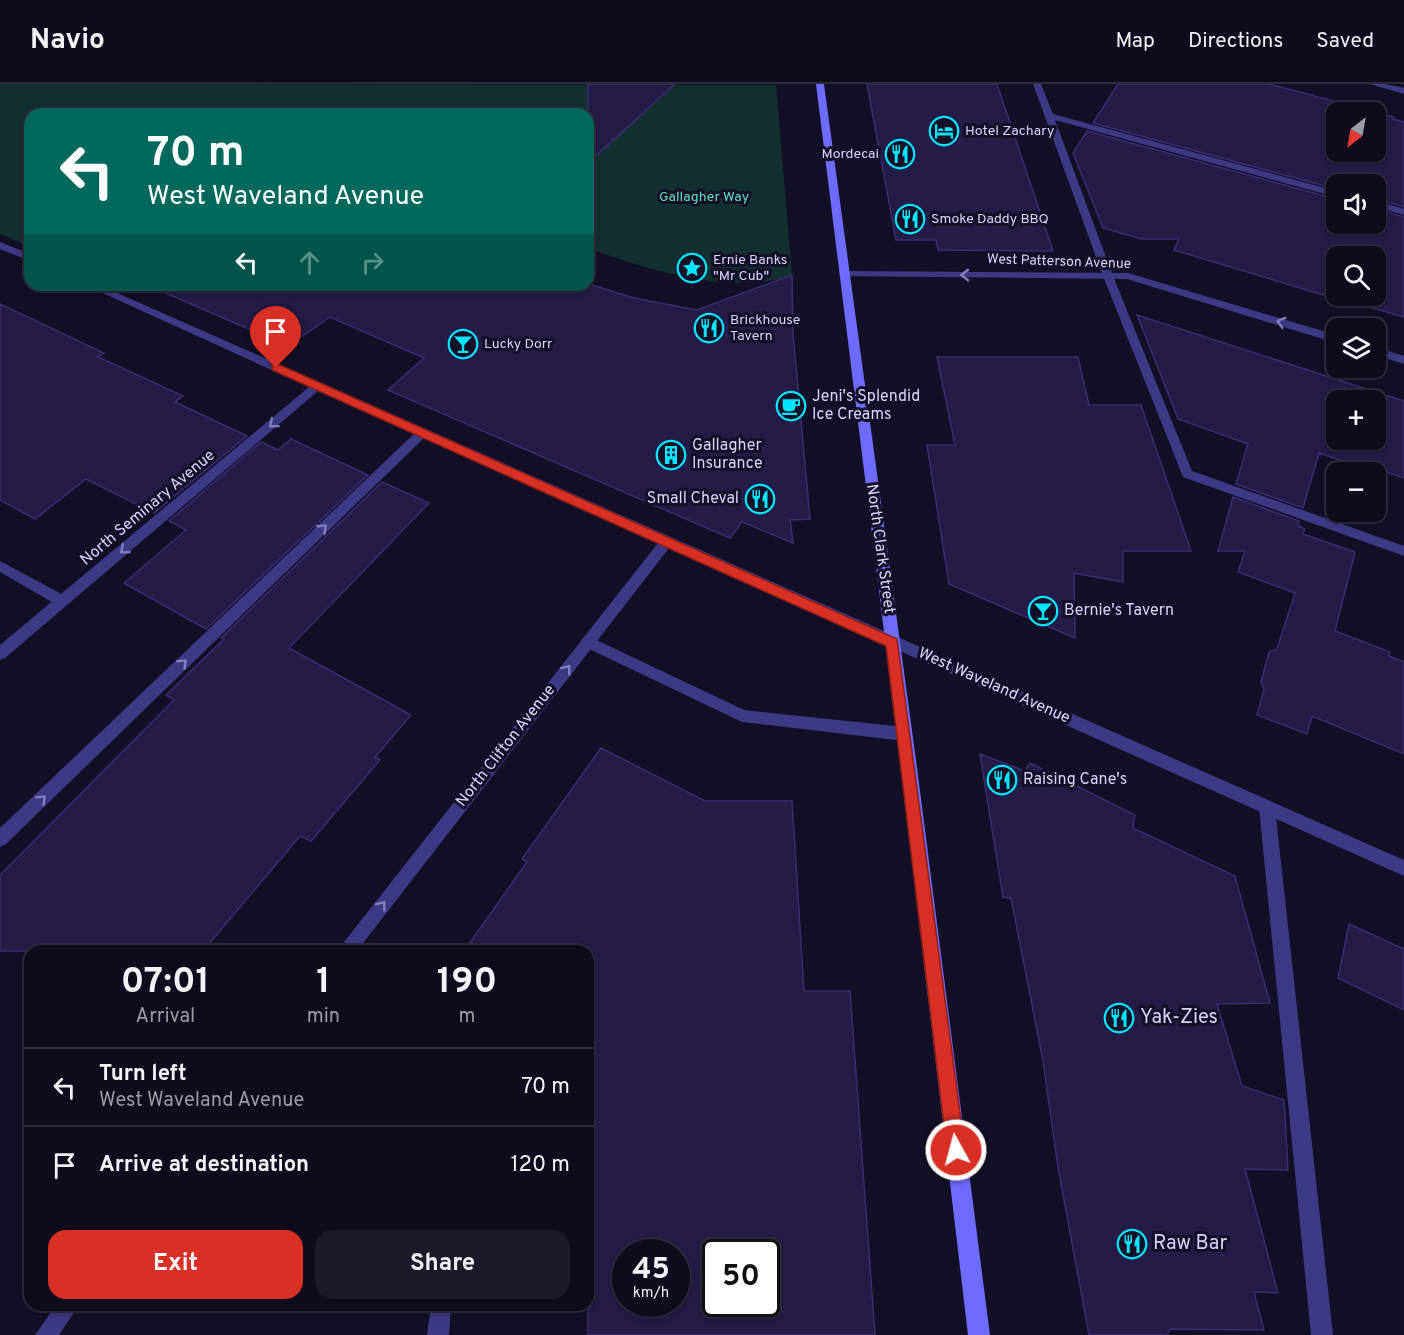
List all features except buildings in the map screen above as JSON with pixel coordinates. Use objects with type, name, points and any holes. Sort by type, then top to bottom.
[{"type":"main road","name":"North Clark Street","points":[[820,84],[893,643],[979,1335]]},
{"type":"street","points":[[1037,84],[1108,276],[1187,474],[1404,551]]},
{"type":"street","points":[[1374,84],[1404,91]]},
{"type":"street","points":[[1049,116],[1326,191]]},
{"type":"street","points":[[1386,207],[1404,212]]},
{"type":"street","points":[[0,245],[24,255]]},
{"type":"street","name":"West Patterson Avenue","points":[[844,274],[1128,276],[1326,336]]},
{"type":"street","name":"West Waveland Avenue","points":[[103,291],[1404,868]]},
{"type":"street","points":[[1386,354],[1404,360]]},
{"type":"street","name":"North Seminary Avenue","points":[[0,654],[317,386]]},
{"type":"street","points":[[0,839],[422,433]]},
{"type":"street","name":"North Clifton Avenue","points":[[351,945],[666,542]]},
{"type":"street","points":[[0,566],[62,601]]},
{"type":"street","points":[[588,642],[742,716],[904,734]]},
{"type":"street","points":[[1268,808],[1322,1335]]},
{"type":"street","points":[[46,1335],[64,1311]]},
{"type":"street","points":[[438,1335],[440,1311]]},
{"type":"green space","name":"Gallagher Way","points":[[0,84],[776,85],[792,275],[768,281],[716,282],[662,272],[594,250],[594,108],[24,108],[24,244],[0,234]]},
{"type":"place","name":"Hotel Zachary","points":[[944,131]]},
{"type":"place","name":"Mordecai","points":[[900,154]]},
{"type":"place","name":"Smoke Daddy BBQ","points":[[910,219]]},
{"type":"place","name":"Ernie Banks \"Mr Cub\"","points":[[692,268]]},
{"type":"place","name":"Brickhouse Tavern","points":[[709,328]]},
{"type":"place","name":"Lucky Dorr","points":[[463,344]]},
{"type":"place","name":"Jeni's Splendid Ice Creams","points":[[791,406]]},
{"type":"place","name":"Gallagher Insurance","points":[[671,455]]},
{"type":"place","name":"Small Cheval","points":[[760,499]]},
{"type":"place","name":"Bernie's Tavern","points":[[1043,611]]},
{"type":"place","name":"Raising Cane's","points":[[1002,780]]},
{"type":"place","name":"Yak-Zies","points":[[1119,1018]]},
{"type":"place","name":"Raw Bar","points":[[1132,1244]]},
{"type":"route","points":[[276,368],[893,643],[956,1150]]}]
